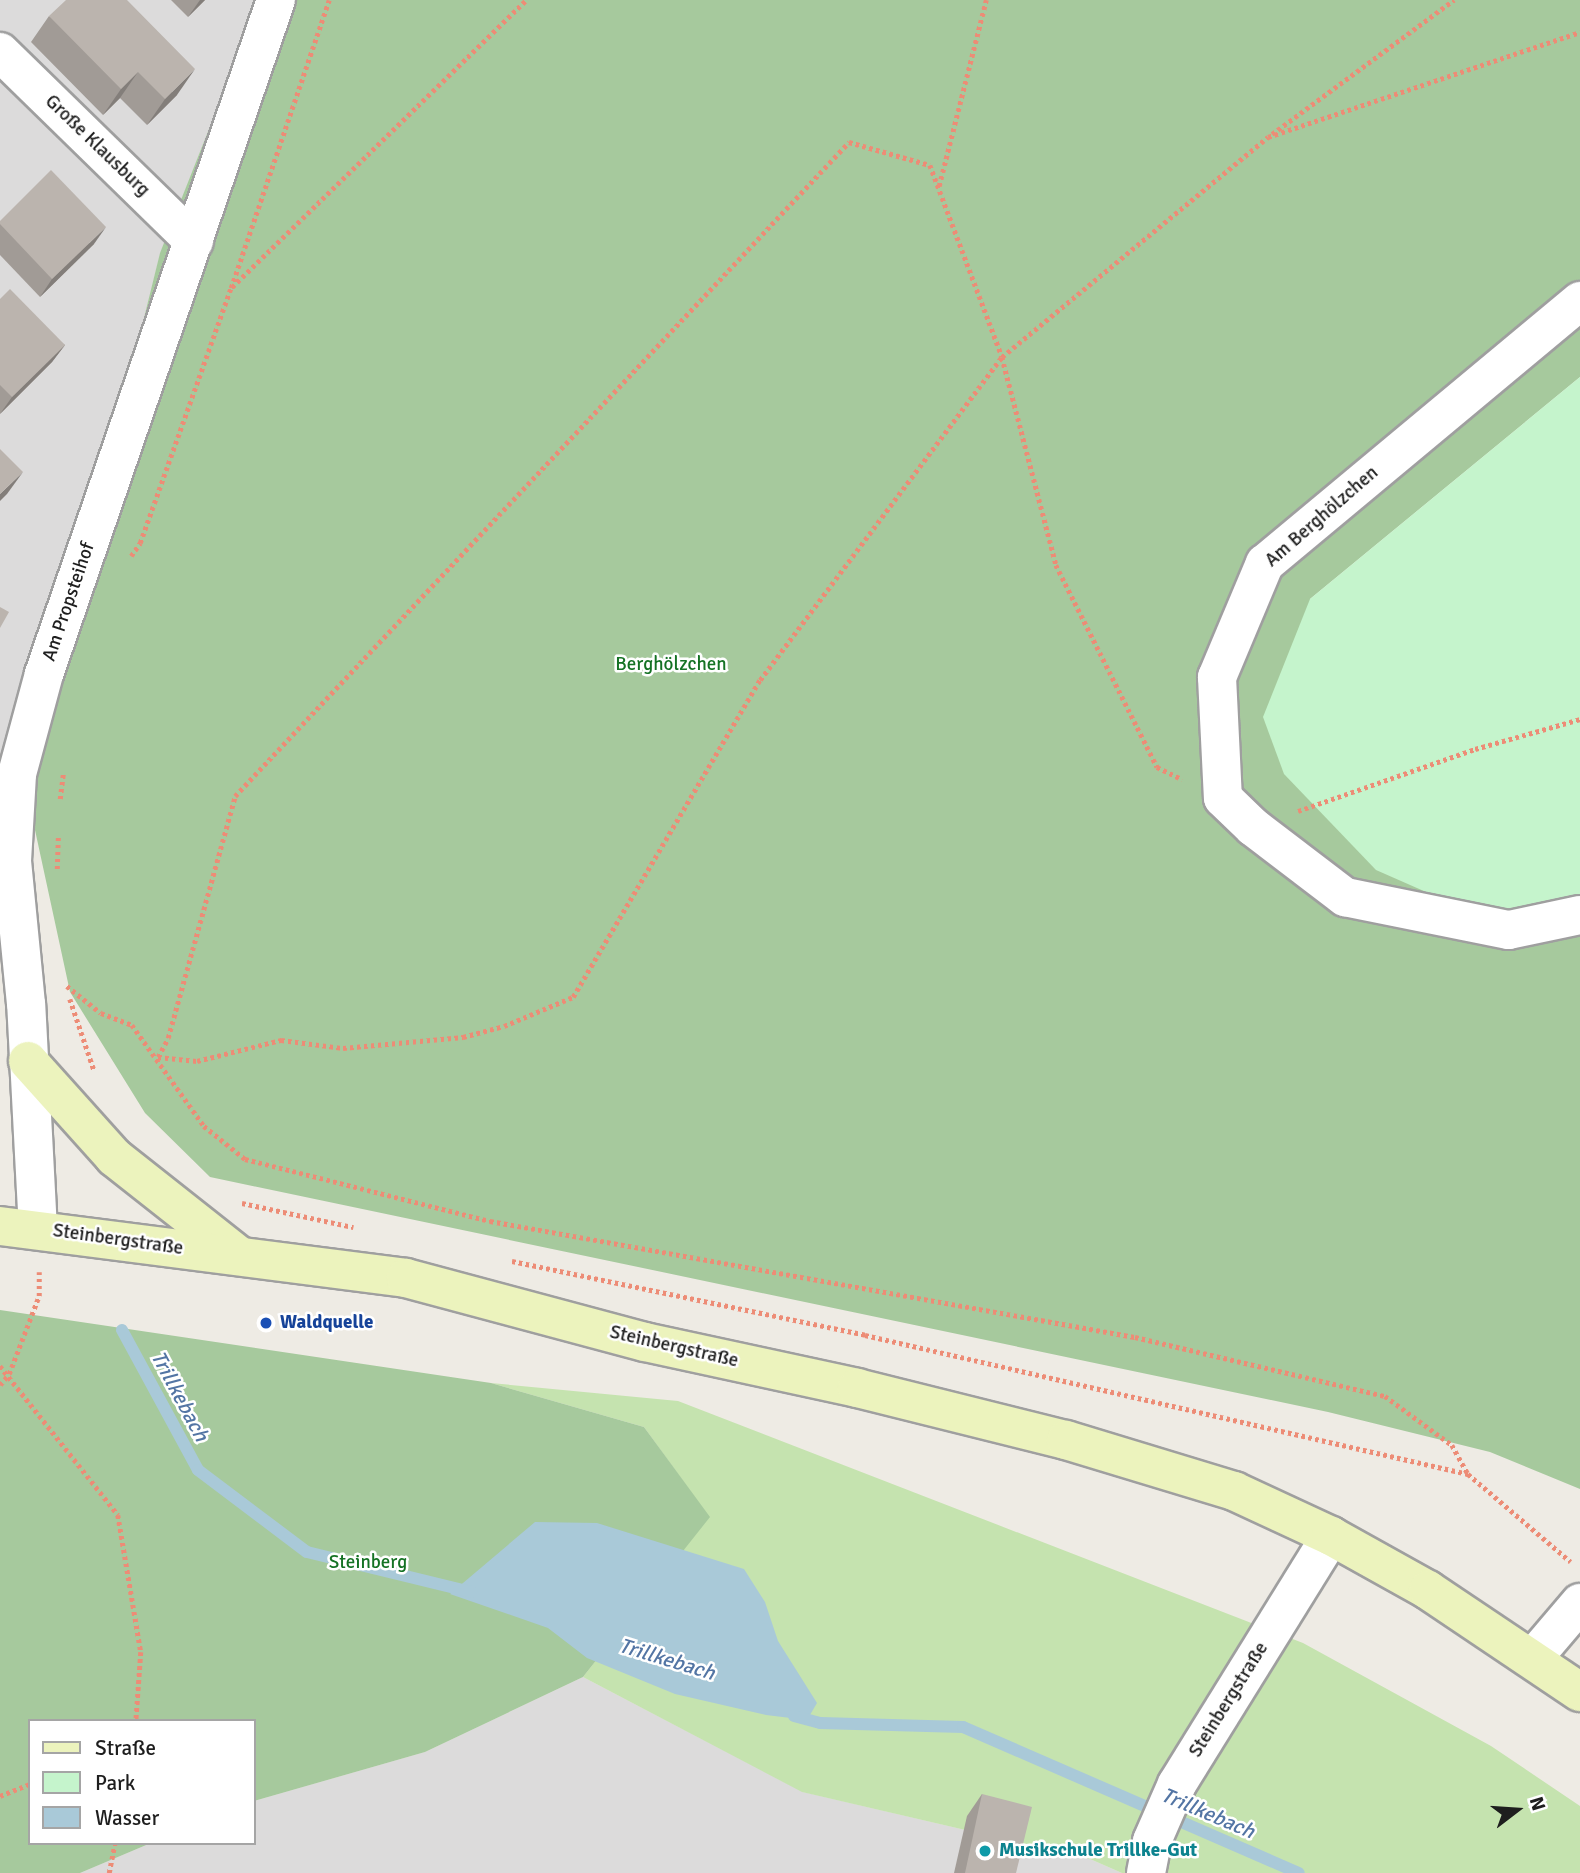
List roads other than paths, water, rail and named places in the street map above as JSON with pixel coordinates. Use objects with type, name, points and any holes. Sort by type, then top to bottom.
[{"type":"main road","points":[[28,1062],[114,1157],[240,1256]]},
{"type":"main road","name":"Steinbergstraße","points":[[0,1226],[406,1278],[645,1342],[857,1388],[1053,1437],[1234,1491],[1331,1536],[1429,1590],[1534,1657],[1580,1692]]},
{"type":"street","name":"Am Propsteihof","points":[[38,1230],[8,769],[44,674],[276,0]]},
{"type":"street","name":"Große Klausburg","points":[[0,52],[194,241]]},
{"type":"street","name":"Am Berghölzchen","points":[[1580,301],[1265,563],[1217,677],[1223,798],[1253,827],[1345,897],[1508,930],[1580,915]]},
{"type":"street","name":"Steinbergstraße","points":[[1149,1857],[1177,1784],[1331,1536]]},
{"type":"street","points":[[1534,1657],[1580,1603]]},
{"type":"water","points":[[535,1522],[597,1523],[744,1569],[765,1602],[778,1641],[817,1703],[807,1720],[766,1715],[675,1694],[587,1658],[548,1628],[450,1594]]},
{"type":"waterway","name":"Trillkebach","points":[[122,1330],[198,1470],[307,1552],[471,1592]]},
{"type":"waterway","name":"Trillkebach","points":[[794,1716],[820,1723],[963,1727],[1299,1873]]},
{"type":"place","name":"Waldquelle","points":[[266,1323]]},
{"type":"place","name":"Musikschule Trillke-Gut","points":[[985,1851]]},
{"type":"park label","name":"Berghölzchen","points":[[671,665]]},
{"type":"park label","name":"Steinberg","points":[[368,1563]]}]
